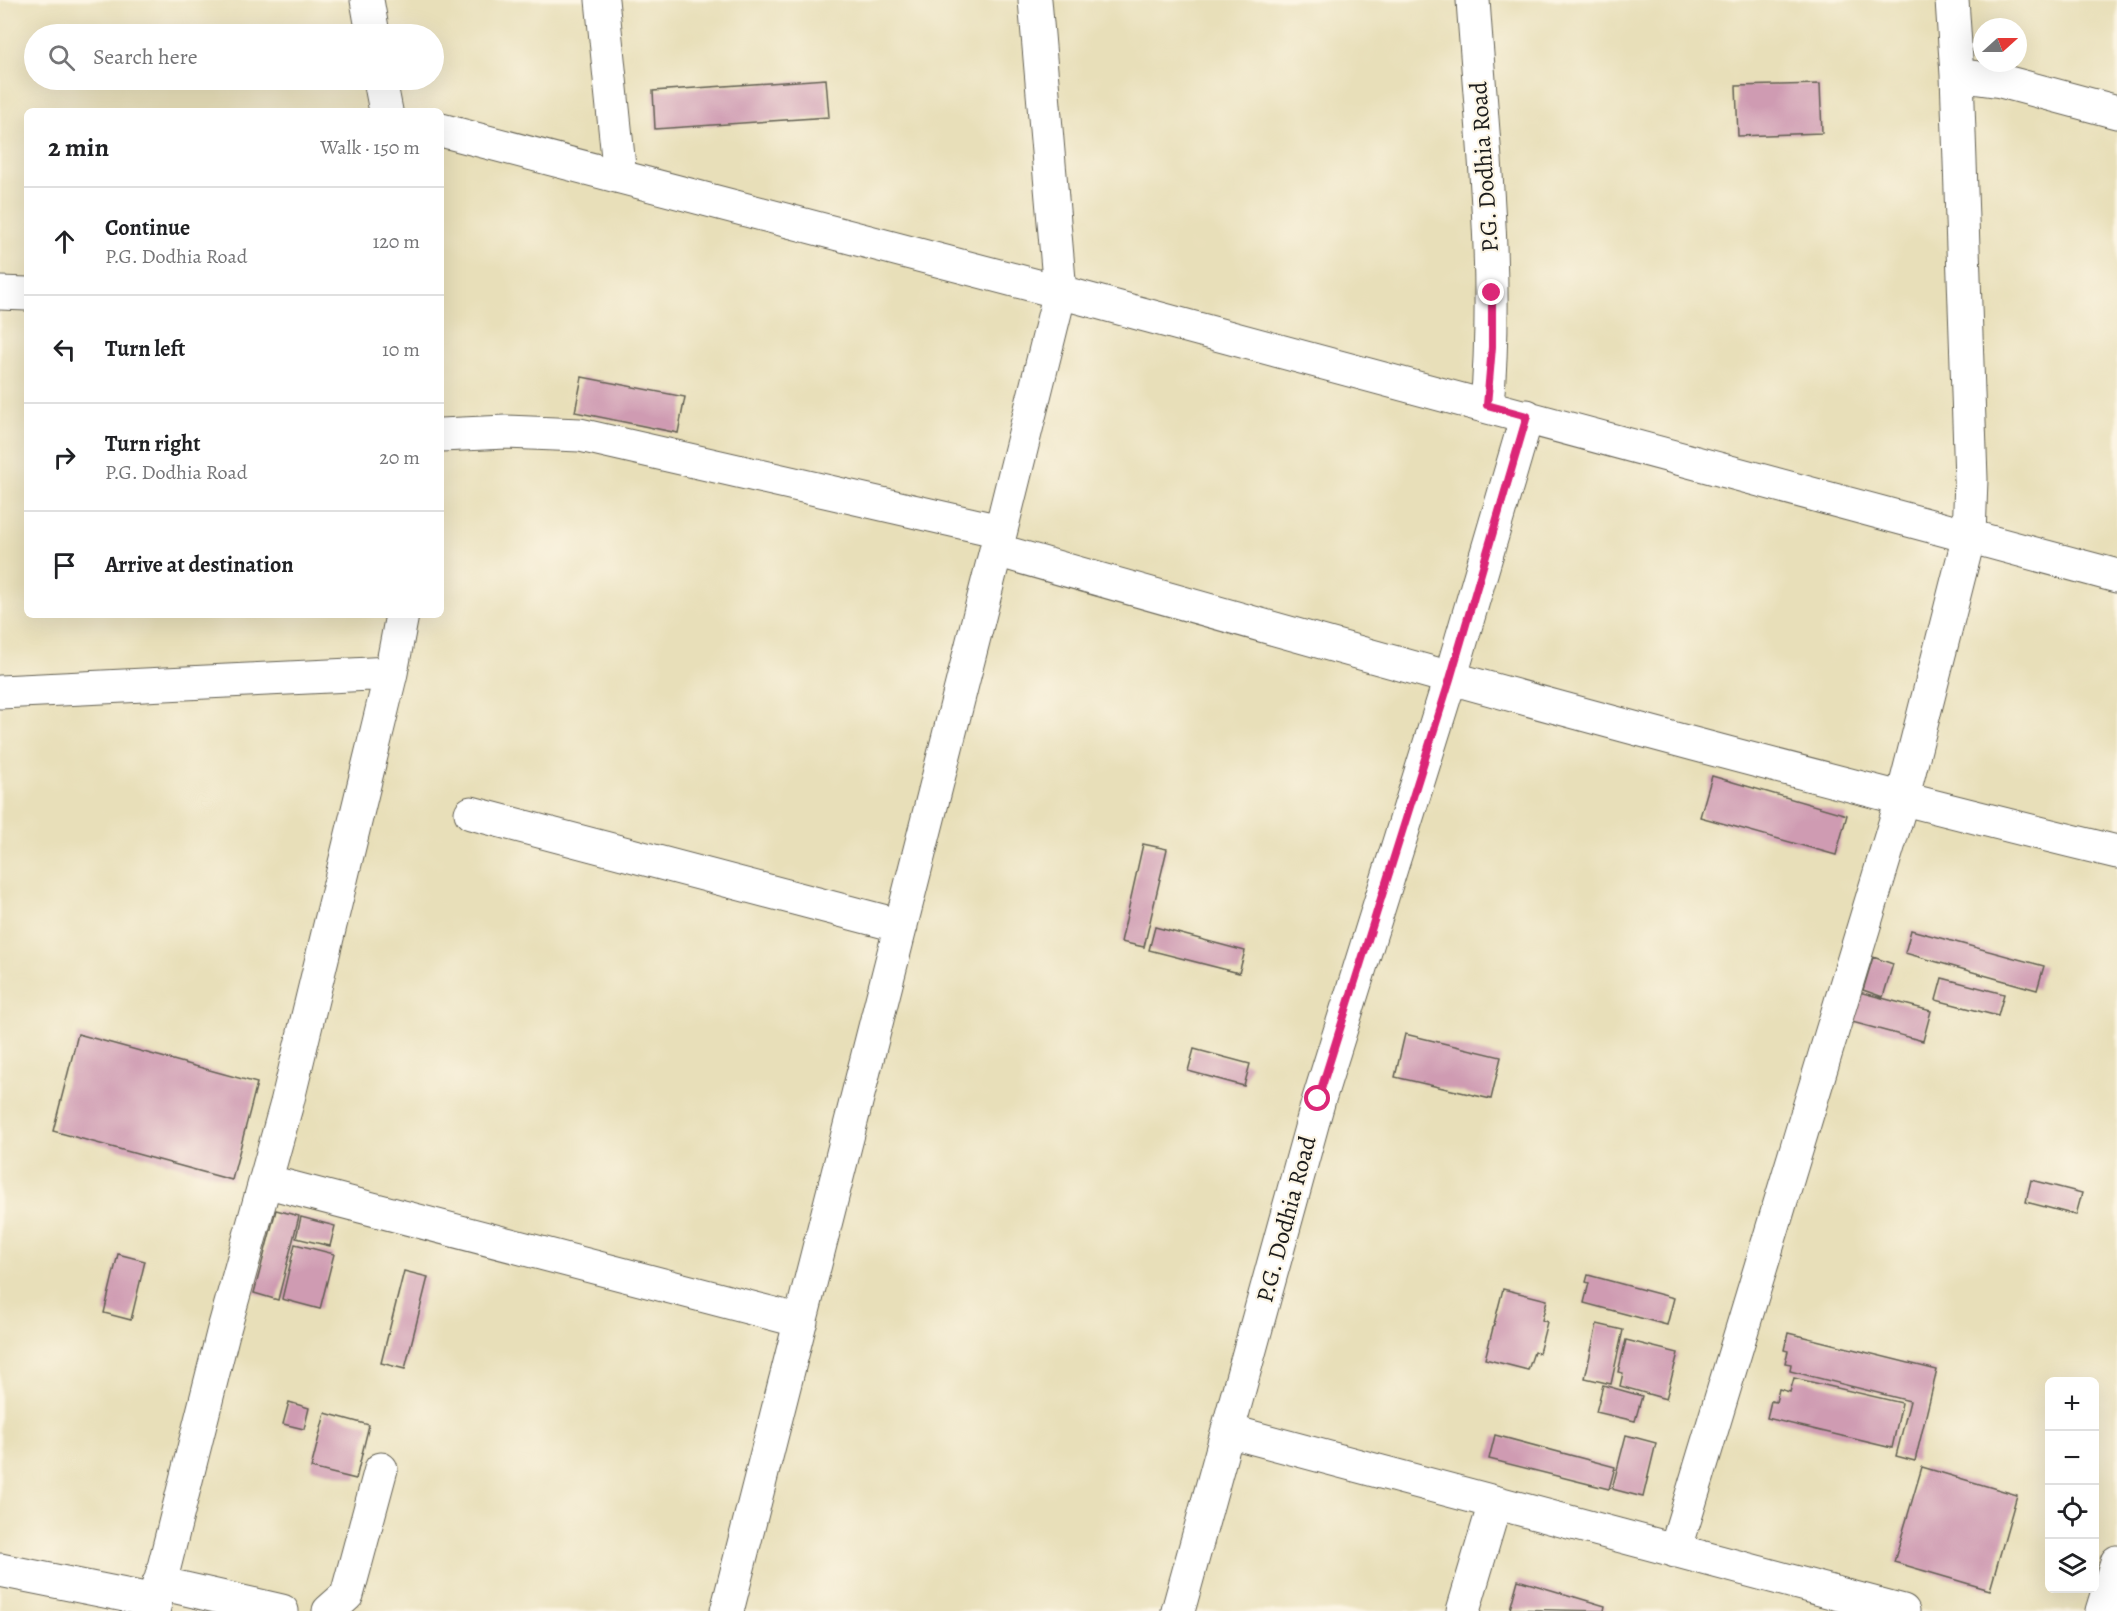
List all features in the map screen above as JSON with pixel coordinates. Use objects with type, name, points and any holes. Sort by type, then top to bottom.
[{"type":"street","points":[[367,0],[371,24]]},
{"type":"street","points":[[603,0],[620,177]]},
{"type":"street","points":[[727,1611],[1060,292],[1035,0]]},
{"type":"street","name":"P.G. Dodhia Road","points":[[1473,0],[1492,293],[1492,347],[1487,405]]},
{"type":"street","points":[[1675,1551],[1902,800],[1969,536],[1971,479],[1957,75],[1952,0]]},
{"type":"street","points":[[1957,75],[2001,81],[2117,112]]},
{"type":"street","points":[[382,90],[385,108]]},
{"type":"street","points":[[444,131],[1487,405],[2117,576]]},
{"type":"street","points":[[0,293],[24,294]]},
{"type":"street","name":"P.G. Dodhia Road","points":[[1178,1611],[1318,1099],[1450,679],[1527,416]]},
{"type":"street","points":[[444,435],[506,432],[580,435],[998,541],[1450,679],[1902,800],[2117,852]]},
{"type":"street","points":[[156,1598],[286,1103],[391,673],[401,618]]},
{"type":"street","points":[[0,692],[391,673]]},
{"type":"street","points":[[471,813],[901,926]]},
{"type":"street","points":[[265,1181],[801,1321]]},
{"type":"street","points":[[1228,1431],[1903,1611]]},
{"type":"street","points":[[329,1611],[347,1595],[381,1469]]},
{"type":"street","points":[[1463,1611],[1495,1503]]},
{"type":"street","points":[[2102,1611],[2117,1562]]},
{"type":"street","points":[[0,1570],[156,1598],[282,1611]]},
{"type":"building","points":[[826,79],[829,117],[655,129],[653,91]]},
{"type":"building","points":[[1820,84],[1822,133],[1738,136],[1736,86]]},
{"type":"building","points":[[582,377],[685,397],[678,433],[575,412]]},
{"type":"building","points":[[1712,776],[1847,815],[1836,855],[1700,817]]},
{"type":"building","points":[[1143,844],[1167,849],[1144,947],[1121,942]]},
{"type":"building","points":[[1155,927],[1245,951],[1239,973],[1149,950]]},
{"type":"building","points":[[1911,930],[2044,966],[2037,990],[1905,953]]},
{"type":"building","points":[[1873,957],[1893,964],[1883,997],[1863,990]]},
{"type":"building","points":[[1942,978],[2004,994],[1998,1016],[1936,1000]]},
{"type":"building","points":[[1859,992],[1931,1011],[1923,1041],[1852,1022]]},
{"type":"building","points":[[78,1034],[257,1083],[232,1180],[53,1131]]},
{"type":"building","points":[[1405,1034],[1501,1057],[1491,1099],[1395,1077]]},
{"type":"building","points":[[1194,1049],[1250,1064],[1244,1086],[1188,1071]]},
{"type":"building","points":[[2031,1180],[2082,1193],[2076,1215],[2026,1202]]},
{"type":"building","points":[[276,1210],[299,1216],[278,1300],[254,1293]]},
{"type":"building","points":[[301,1217],[335,1226],[330,1246],[296,1238]]},
{"type":"building","points":[[295,1244],[334,1254],[320,1309],[282,1299]]},
{"type":"building","points":[[118,1254],[145,1261],[131,1320],[104,1313]]},
{"type":"building","points":[[404,1271],[428,1277],[405,1369],[381,1363]]},
{"type":"building","points":[[1588,1275],[1674,1298],[1667,1325],[1584,1303],[1589,1283],[1586,1282]]},
{"type":"building","points":[[1503,1289],[1547,1300],[1542,1320],[1547,1322],[1539,1353],[1534,1352],[1528,1370],[1485,1359]]},
{"type":"building","points":[[1597,1324],[1623,1330],[1611,1384],[1585,1378]]},
{"type":"building","points":[[1788,1333],[1937,1370],[1915,1461],[1896,1456],[1910,1401],[1790,1371],[1791,1364],[1785,1363],[1788,1351],[1784,1350]]},
{"type":"building","points":[[1626,1340],[1678,1353],[1666,1399],[1620,1386],[1623,1373],[1618,1372]]},
{"type":"building","points":[[1794,1378],[1902,1403],[1892,1448],[1767,1418],[1771,1401],[1776,1402],[1779,1389],[1790,1392]]},
{"type":"building","points":[[1603,1385],[1642,1396],[1635,1421],[1596,1412]]},
{"type":"building","points":[[289,1402],[309,1408],[304,1429],[283,1424]]},
{"type":"building","points":[[325,1413],[369,1425],[356,1479],[311,1468]]},
{"type":"building","points":[[1495,1435],[1615,1467],[1609,1489],[1489,1459]]},
{"type":"building","points":[[1626,1435],[1656,1443],[1643,1497],[1612,1489]]},
{"type":"building","points":[[1922,1467],[2017,1495],[1990,1590],[1894,1562]]},
{"type":"building","points":[[1518,1580],[1605,1606],[1604,1611],[1510,1609]]},
{"type":"route","points":[[1318,1099],[1450,679],[1527,416],[1487,405],[1492,347],[1492,293]]}]
